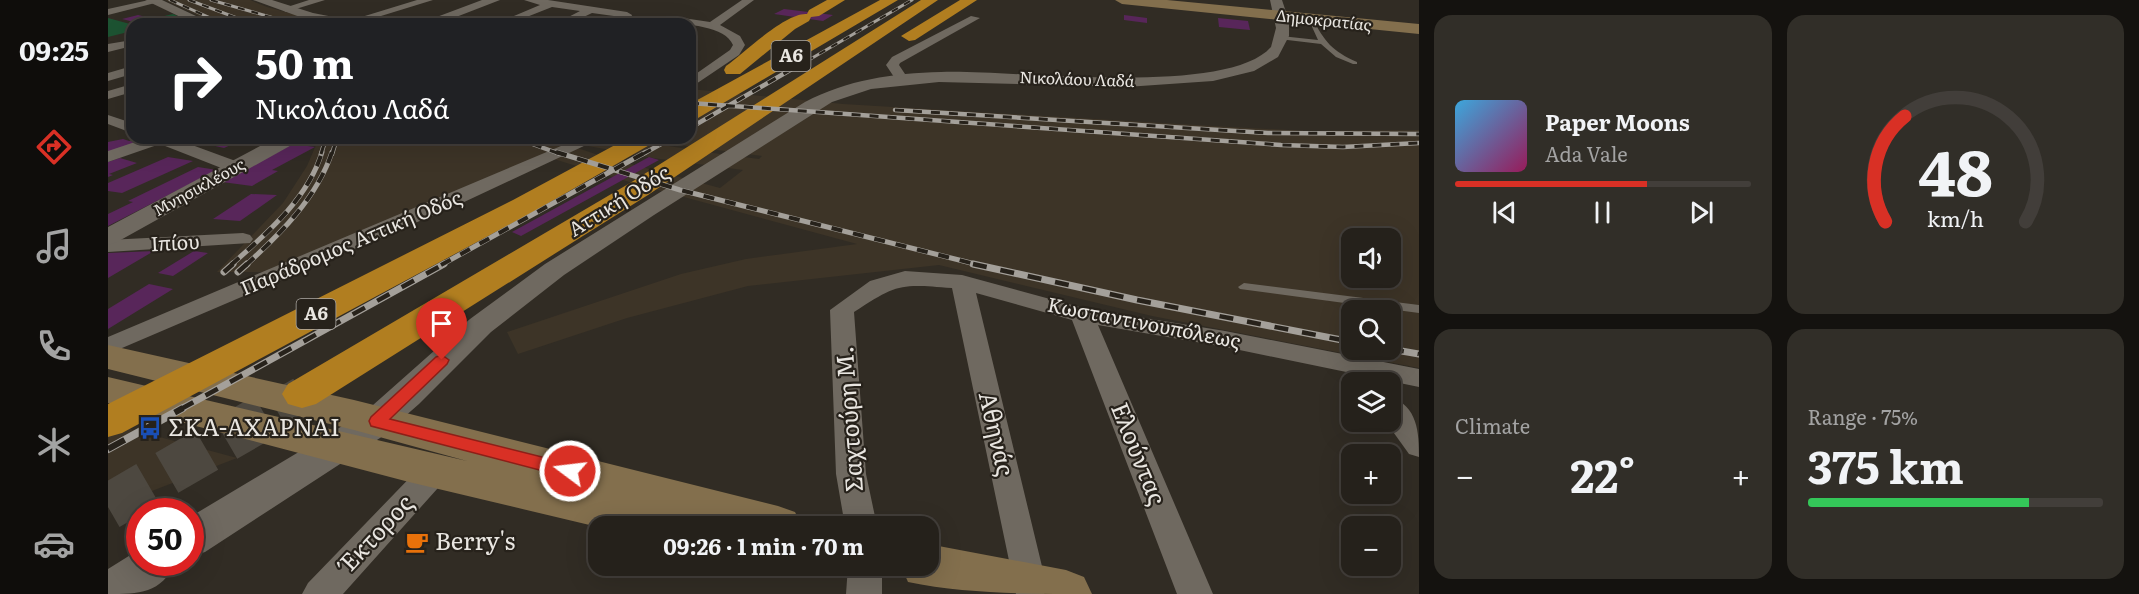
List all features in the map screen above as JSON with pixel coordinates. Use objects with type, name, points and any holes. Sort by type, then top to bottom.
[{"type":"highway","points":[[696,96],[789,26],[838,0]]},
{"type":"highway","name":"Α6","points":[[696,110],[891,0]]},
{"type":"highway","name":"Αττική Οδός","points":[[323,417],[639,189],[931,0]]},
{"type":"highway","points":[[778,100],[828,80],[931,25],[973,9]]},
{"type":"highway","points":[[523,206],[615,144]]},
{"type":"highway","name":"Αττική Οδός","points":[[110,390],[523,206],[634,144]]},
{"type":"main road","name":"Δημοκρατίας","points":[[1122,0],[1273,9],[1310,19],[1419,28],[1273,9],[1220,3],[1162,0]]},
{"type":"main road","points":[[110,390],[151,367],[323,417],[435,471],[635,516]]},
{"type":"main road","points":[[110,390],[288,435],[323,417],[377,421],[740,516]]},
{"type":"main road","points":[[939,569],[1048,590]]},
{"type":"street","points":[[286,9],[320,0]]},
{"type":"street","points":[[442,18],[494,0]]},
{"type":"street","points":[[529,0],[557,2],[617,18]]},
{"type":"street","points":[[711,26],[749,0]]},
{"type":"street","points":[[108,12],[152,1],[189,18]]},
{"type":"street","points":[[265,1],[323,18]]},
{"type":"street","points":[[368,18],[432,1]]},
{"type":"street","points":[[387,18],[432,1]]},
{"type":"street","points":[[516,18],[557,2]]},
{"type":"street","points":[[370,3],[401,8]]},
{"type":"street","points":[[899,74],[892,65],[896,60],[973,9]]},
{"type":"street","points":[[1273,9],[1281,38]]},
{"type":"street","name":"Νικολάου Λαδά","points":[[377,421],[456,346],[532,286],[641,212],[822,101],[853,85],[899,74],[966,70],[1099,76],[1167,74],[1228,63],[1253,52],[1263,38],[1273,9]]},
{"type":"street","points":[[573,18],[590,10]]},
{"type":"street","points":[[696,24],[711,26],[733,35],[739,45],[727,60],[696,80]]},
{"type":"street","points":[[108,38],[126,34]]},
{"type":"street","name":"Νικολάου Λαδά","points":[[822,101],[858,87],[927,77],[988,76],[1101,82],[1196,77],[1240,69],[1267,59],[1276,51],[1281,38]]},
{"type":"street","points":[[108,48],[126,44]]},
{"type":"street","points":[[108,77],[126,72]]},
{"type":"street","points":[[108,95],[126,90]]},
{"type":"street","points":[[108,119],[126,125]]},
{"type":"street","points":[[108,136],[126,129]]},
{"type":"street","points":[[108,157],[144,144]]},
{"type":"street","points":[[176,144],[235,166]]},
{"type":"street","name":"Μνησικλέους","points":[[108,237],[278,144]]},
{"type":"street","name":"Παράδρομος Αττική Οδός","points":[[108,346],[456,199],[580,144]]},
{"type":"street","name":"Ιπίου","points":[[108,246],[243,239]]},
{"type":"street","name":"Κωσταντινουπόλεως","points":[[842,310],[878,286],[905,278],[962,282],[1082,315],[1282,350],[1354,372]]},
{"type":"street","name":"Αθηνάς","points":[[962,282],[1048,590]]},
{"type":"street","name":"Σαχτούρη Μ.","points":[[842,310],[851,474],[859,516]]},
{"type":"street","name":"Ελούντας","points":[[1082,315],[1195,594]]},
{"type":"street","name":"Κωσταντινουπόλεως","points":[[1401,377],[1419,378]]},
{"type":"street","points":[[204,526],[323,417]]},
{"type":"street","points":[[1401,422],[1419,446]]},
{"type":"street","name":"Έκτορος","points":[[320,594],[435,471]]},
{"type":"street","points":[[108,594],[134,576]]},
{"type":"street","points":[[864,594],[865,576]]},
{"type":"lane","points":[[1310,19],[1320,42],[1336,55],[1355,63]]},
{"type":"lane","points":[[1281,38],[1320,42]]},
{"type":"lane","points":[[1244,287],[1419,309]]},
{"type":"shaded area","points":[[165,0],[250,0],[308,18],[203,18]]},
{"type":"shaded area","points":[[696,90],[843,104],[1230,127],[1307,131],[1419,130],[1419,368],[1378,360],[1401,360],[1401,300],[1341,300],[1341,353],[1152,316],[939,265],[748,286],[627,318],[518,354],[507,332],[681,274],[746,259],[857,244],[636,184],[547,157],[274,272],[217,272],[283,203],[307,166],[316,144],[570,144],[569,145],[601,156],[720,188],[743,170],[653,158],[577,144],[656,144],[759,159],[762,156],[672,144],[696,144]]},
{"type":"shaded area","points":[[108,423],[237,458],[134,498],[126,498],[126,501],[108,508]]},
{"type":"green space","points":[[173,14],[182,18],[156,18]]},
{"type":"green space","points":[[108,18],[126,23],[126,32],[108,37]]},
{"type":"building","points":[[784,9],[833,15],[823,21],[774,14]]},
{"type":"building","points":[[138,15],[150,18],[126,18]]},
{"type":"building","points":[[1124,15],[1147,18],[1147,23],[1124,20]]},
{"type":"building","points":[[1218,18],[1248,21],[1250,30],[1219,27]]},
{"type":"building","points":[[123,139],[126,140],[126,144],[133,144],[108,152],[108,142]]},
{"type":"building","points":[[207,144],[233,144],[224,148]]},
{"type":"building","points":[[293,144],[315,147],[272,170],[278,171],[252,186],[222,182]]},
{"type":"building","points":[[168,157],[193,161],[122,193],[108,191],[108,183]]},
{"type":"building","points":[[649,157],[659,160],[521,236],[512,232]]},
{"type":"building","points":[[120,158],[137,163],[109,174],[113,175],[108,177],[108,162]]},
{"type":"building","points":[[198,167],[217,170],[108,226],[108,214],[133,202],[128,201]]},
{"type":"building","points":[[251,194],[277,195],[240,221],[213,219]]},
{"type":"building","points":[[154,251],[108,278],[108,253]]},
{"type":"building","points":[[194,251],[208,253],[173,276],[158,273]]},
{"type":"building","points":[[149,284],[173,289],[108,329],[108,309]]},
{"type":"tunnel","points":[[276,409],[302,394]]},
{"type":"tunnel","points":[[108,507],[279,408]]},
{"type":"railway","points":[[170,0],[210,18]]},
{"type":"railway","points":[[189,0],[237,18]]},
{"type":"railway","points":[[211,0],[274,18]]},
{"type":"railway","points":[[795,68],[912,0]]},
{"type":"railway","points":[[728,106],[797,66]]},
{"type":"railway","points":[[696,103],[728,106]]},
{"type":"railway","points":[[696,125],[728,106]]},
{"type":"railway","points":[[728,106],[1281,145],[1343,147],[1419,143]]},
{"type":"railway","points":[[895,110],[1268,133],[1419,134]]},
{"type":"railway","points":[[321,154],[324,144]]},
{"type":"railway","points":[[332,154],[335,144]]},
{"type":"railway","points":[[532,144],[560,154]]},
{"type":"railway","points":[[643,154],[661,144]]},
{"type":"railway","points":[[231,265],[271,228],[296,200],[316,169],[322,152]]},
{"type":"railway","points":[[246,265],[272,241],[307,200],[317,185],[332,152]]},
{"type":"railway","points":[[556,152],[614,170]]},
{"type":"railway","points":[[614,170],[646,152]]},
{"type":"railway","points":[[441,265],[614,170]]},
{"type":"railway","points":[[614,170],[680,190],[979,265]]},
{"type":"railway","points":[[224,272],[233,264]]},
{"type":"railway","points":[[238,272],[247,264]]},
{"type":"railway","points":[[181,409],[444,264]]},
{"type":"railway","points":[[973,264],[1137,300],[1341,340]]},
{"type":"railway","points":[[1401,351],[1419,354]]},
{"type":"railway","points":[[108,449],[183,408]]},
{"type":"place","name":"ΣΚΑ-ΑΧΑΡΝΑΙ","points":[[150,428]]},
{"type":"place","name":"Berry's","points":[[417,542]]},
{"type":"route","points":[[442,360],[377,421],[570,471]]}]
